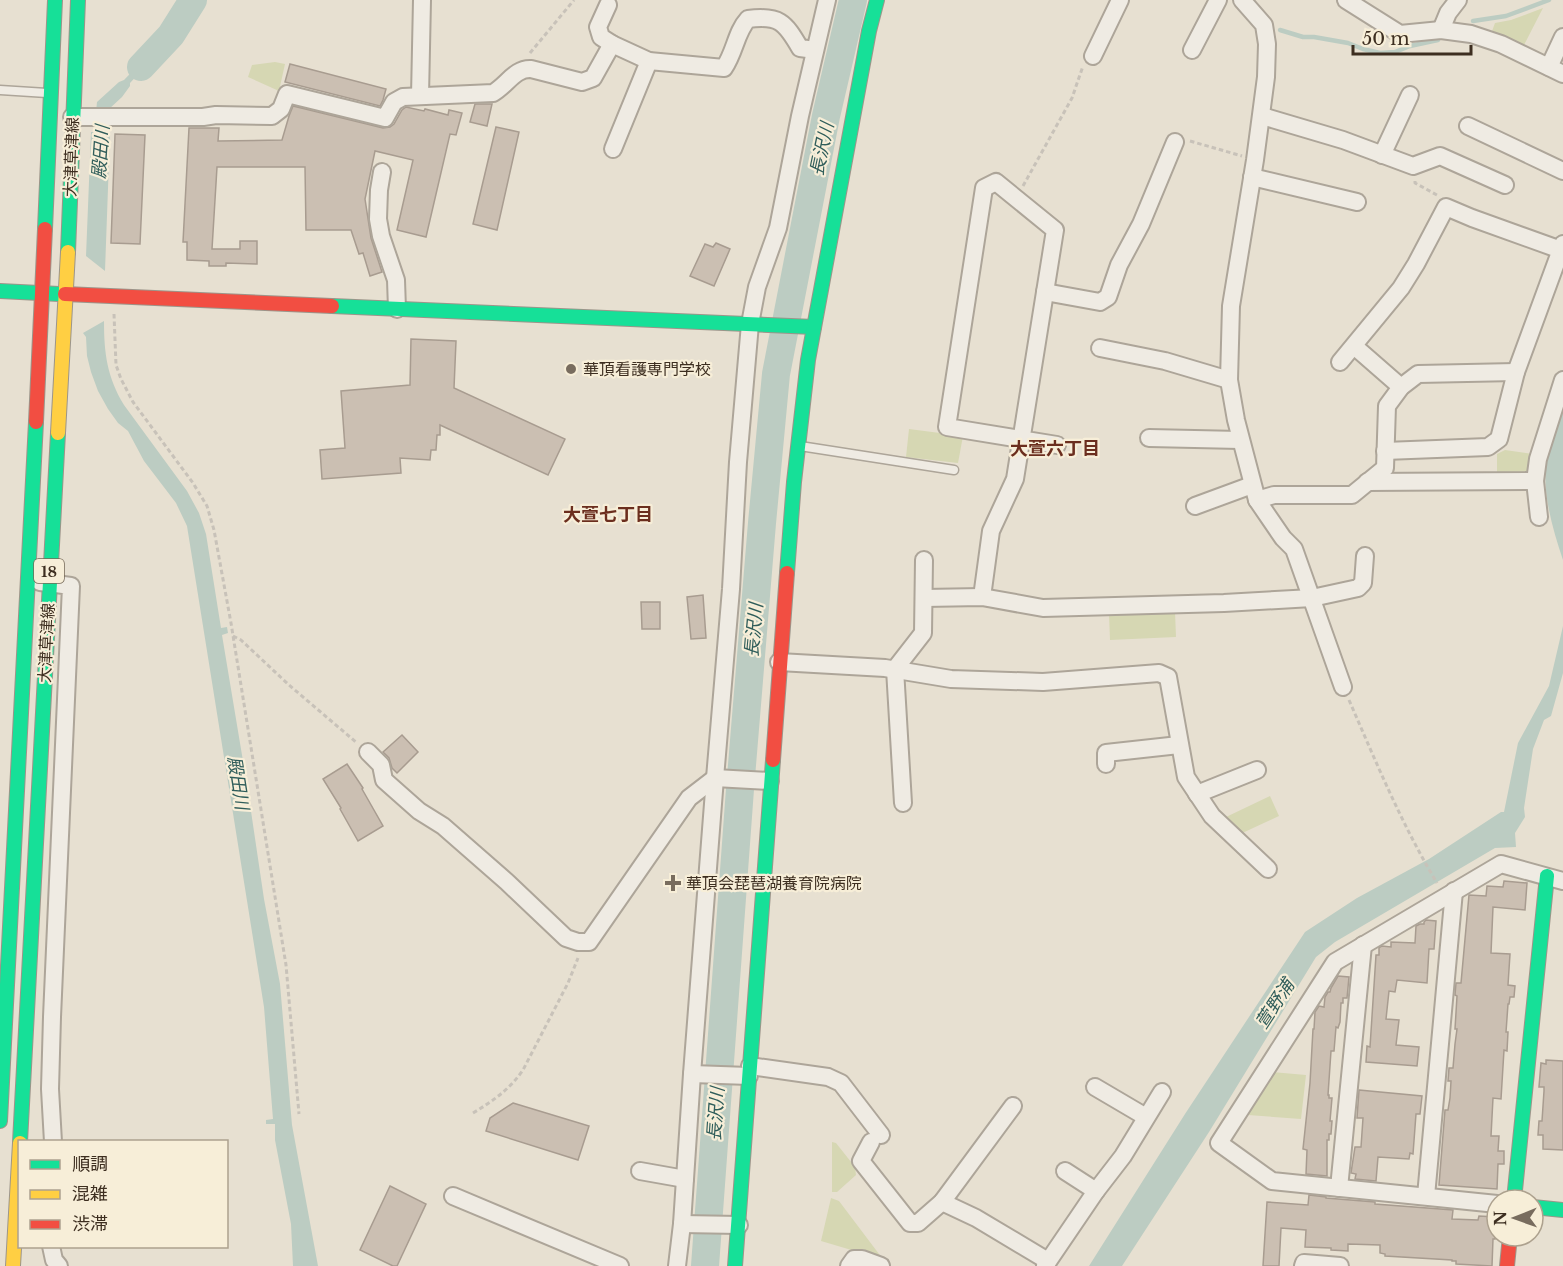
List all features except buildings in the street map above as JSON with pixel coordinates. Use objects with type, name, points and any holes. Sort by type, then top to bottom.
[{"type":"main road","name":"大津草津線","points":[[0,1121],[55,0]]},
{"type":"main road","name":"大津草津線","points":[[20,1140],[65,294],[78,0]]},
{"type":"main road","points":[[735,1266],[735,1225],[766,781],[808,360],[808,327],[877,0]]},
{"type":"main road","points":[[0,291],[808,327]]},
{"type":"main road","points":[[1516,1188],[1555,879]]},
{"type":"main road","name":"大津草津線","points":[[13,1266],[18,1177]]},
{"type":"main road","points":[[1545,1208],[1563,1210]]},
{"type":"main road","points":[[1507,1266],[1509,1248]]},
{"type":"street","points":[[420,96],[423,0]]},
{"type":"street","points":[[677,1266],[687,1224],[685,1179],[717,778],[738,462],[755,324],[757,287],[778,228],[800,116],[827,0]]},
{"type":"street","points":[[1093,56],[1120,0]]},
{"type":"street","points":[[1192,50],[1218,0]]},
{"type":"street","points":[[1346,0],[1400,34],[1441,30],[1471,34],[1501,44],[1556,70],[1563,37]]},
{"type":"street","points":[[1441,30],[1458,0]]},
{"type":"street","points":[[1250,3],[1264,25],[1267,44],[1266,77],[1262,116],[1231,306],[1229,380],[1240,440],[1254,493],[1283,538],[1294,549],[1342,687]]},
{"type":"street","points":[[608,5],[598,27],[601,37],[649,61],[724,68],[731,58],[743,24],[748,18],[762,17],[777,19],[789,28],[800,48],[815,50]]},
{"type":"street","points":[[72,117],[272,116],[281,109],[287,94],[385,118],[394,102],[403,97],[493,93],[502,88],[518,71],[524,69],[582,82],[593,78],[612,44]]},
{"type":"street","points":[[613,149],[649,61]]},
{"type":"street","points":[[1382,155],[1410,94]]},
{"type":"street","points":[[1262,116],[1343,140],[1413,166],[1440,156],[1505,185]]},
{"type":"street","points":[[1468,126],[1563,171]]},
{"type":"street","points":[[1045,292],[1100,302],[1108,297],[1119,266],[1141,224],[1175,142]]},
{"type":"street","points":[[1254,168],[1357,202]]},
{"type":"street","points":[[382,172],[378,219],[381,236],[396,280],[397,309]]},
{"type":"street","points":[[982,597],[991,531],[1015,479],[1022,439],[1055,230],[996,182],[984,188],[947,427],[1022,439],[1057,445]]},
{"type":"street","points":[[1340,362],[1401,288],[1446,207],[1472,218],[1562,247],[1516,372],[1498,439],[1488,447],[1385,451]]},
{"type":"street","points":[[1353,346],[1401,387]]},
{"type":"street","points":[[1100,348],[1166,361],[1229,380]]},
{"type":"street","points":[[1195,506],[1254,493],[1352,495],[1385,468],[1386,406],[1401,387],[1418,374],[1516,372]]},
{"type":"street","points":[[1539,517],[1535,481],[1538,459],[1563,380]]},
{"type":"street","points":[[1149,438],[1240,440]]},
{"type":"street","points":[[1367,482],[1535,481]]},
{"type":"street","points":[[924,598],[982,597],[1043,608],[1212,603],[1312,597],[1358,588],[1363,583],[1365,556]]},
{"type":"street","points":[[903,803],[895,669],[923,633],[924,560]]},
{"type":"street","points":[[27,581],[71,586],[52,1017],[50,1089],[53,1140]]},
{"type":"street","points":[[779,662],[885,668],[951,679],[1043,682],[1159,673],[1168,677],[1186,777],[1212,816],[1268,869]]},
{"type":"street","points":[[1106,764],[1106,753],[1179,745]]},
{"type":"street","points":[[368,752],[381,765],[384,780],[419,811],[443,826],[566,938],[578,942],[589,942],[689,798],[717,778],[766,781]]},
{"type":"street","points":[[1197,794],[1257,770]]},
{"type":"street","points":[[1485,1203],[1272,1181],[1219,1143],[1335,962],[1447,889],[1501,864],[1555,879]]},
{"type":"street","points":[[1426,1196],[1447,889]]},
{"type":"street","points":[[1339,1188],[1363,945]]},
{"type":"street","points":[[695,1074],[746,1073],[828,1077],[841,1083],[876,1138],[861,1161],[910,1223],[918,1222],[942,1202],[1013,1106]]},
{"type":"street","points":[[1095,1087],[1146,1117]]},
{"type":"street","points":[[942,1202],[976,1218],[1047,1263],[1123,1156],[1162,1092]]},
{"type":"street","points":[[640,1171],[685,1179]]},
{"type":"street","points":[[1065,1171],[1096,1191]]},
{"type":"street","points":[[453,1196],[620,1266]]},
{"type":"street","points":[[687,1224],[735,1225]]},
{"type":"street","points":[[51,1248],[54,1260],[59,1266]]},
{"type":"street","points":[[849,1266],[854,1259],[881,1266]]},
{"type":"street","points":[[1303,1266],[1304,1263],[1340,1266]]},
{"type":"lane","points":[[0,90],[50,93]]},
{"type":"lane","points":[[798,446],[954,470]]},
{"type":"lane","points":[[14,666],[26,604]]},
{"type":"path","points":[[524,69],[527,56],[574,0]]},
{"type":"path","points":[[1016,198],[1072,98],[1083,66],[1093,56]]},
{"type":"path","points":[[1175,142],[1190,141],[1254,168]]},
{"type":"path","points":[[1413,166],[1418,175],[1414,183],[1444,199],[1446,207]]},
{"type":"path","points":[[114,297],[116,364],[121,379],[133,402],[193,483],[207,506],[214,530],[286,965],[299,1114]]},
{"type":"path","points":[[232,636],[241,640],[289,685],[368,752]]},
{"type":"path","points":[[1342,687],[1423,860],[1447,889]]},
{"type":"path","points":[[473,1113],[497,1098],[517,1079],[568,984],[576,961],[589,942]]},
{"type":"green space","points":[[1543,8],[1523,47],[1491,34],[1495,23],[1511,20]]},
{"type":"green space","points":[[275,62],[285,64],[279,91],[248,77],[252,65]]},
{"type":"green space","points":[[909,429],[963,436],[958,463],[906,457]]},
{"type":"green space","points":[[1505,450],[1533,454],[1533,474],[1497,477],[1497,454]]},
{"type":"green space","points":[[1175,611],[1176,637],[1110,640],[1109,614]]},
{"type":"green space","points":[[1270,796],[1279,816],[1238,835],[1226,817]]},
{"type":"green space","points":[[1272,1072],[1306,1075],[1301,1119],[1248,1115],[1245,1112]]},
{"type":"green space","points":[[832,1142],[836,1143],[855,1167],[856,1175],[837,1192],[832,1192]]},
{"type":"green space","points":[[831,1198],[839,1201],[882,1261],[821,1241]]},
{"type":"water","points":[[165,38],[169,41],[130,83],[122,97],[109,109],[105,271],[86,256],[91,132],[94,132],[97,102],[124,80]]},
{"type":"water","points":[[104,321],[108,364],[118,395],[187,491],[199,513],[206,534],[221,628],[227,627],[228,633],[222,635],[264,899],[280,984],[292,1125],[318,1266],[293,1266],[291,1224],[275,1140],[275,1124],[266,1124],[266,1120],[273,1119],[264,1007],[187,526],[176,503],[144,461],[128,431],[118,423],[98,391],[91,372],[86,337],[83,333]]},
{"type":"water","points":[[1563,401],[1563,560],[1552,522],[1545,482],[1548,448]]},
{"type":"water","name":"萱野浦","points":[[1563,626],[1563,673],[1551,716],[1544,720],[1533,749],[1524,808],[1525,817],[1515,833],[1516,847],[1495,848],[1335,942],[1316,957],[1209,1132],[1122,1266],[1089,1266],[1185,1114],[1305,932],[1357,898],[1429,859],[1504,812],[1518,743],[1549,686]]},
{"type":"waterway","name":"殿田川","points":[[141,67],[171,35],[193,0]]},
{"type":"waterway","name":"長沢川","points":[[705,1266],[740,789],[776,374],[826,116],[853,0]]},
{"type":"waterway","points":[[1473,21],[1506,16],[1549,0]]},
{"type":"waterway","points":[[1280,30],[1303,37],[1348,43],[1380,53],[1395,52],[1438,40]]},
{"type":"traffic: fast","points":[[45,229],[55,0]]},
{"type":"traffic: fast","points":[[68,252],[78,0]]},
{"type":"traffic: fast","points":[[787,573],[794,482],[808,360],[869,31],[877,0]]},
{"type":"traffic: fast","points":[[0,291],[59,294]]},
{"type":"traffic: fast","points":[[332,306],[814,327]]},
{"type":"traffic: fast","points":[[0,1121],[36,422]]},
{"type":"traffic: fast","points":[[20,1140],[58,433]]},
{"type":"traffic: fast","points":[[735,1266],[773,760]]},
{"type":"traffic: fast","points":[[1515,1188],[1547,876]]},
{"type":"traffic: fast","points":[[1545,1208],[1563,1210]]},
{"type":"traffic: slow","points":[[58,433],[68,252]]},
{"type":"traffic: slow","points":[[13,1266],[18,1178]]},
{"type":"traffic: jam","points":[[36,422],[45,229]]},
{"type":"traffic: jam","points":[[65,294],[332,306]]},
{"type":"traffic: jam","points":[[773,760],[787,573]]},
{"type":"traffic: jam","points":[[1507,1266],[1509,1248]]},
{"type":"place","name":"華頂看護専門学校","points":[[571,369]]},
{"type":"place","name":"華頂会琵琶湖養育院病院","points":[[673,883]]},
{"type":"district","name":"大萱六丁目","points":[[1055,449]]},
{"type":"district","name":"大萱七丁目","points":[[608,515]]}]
